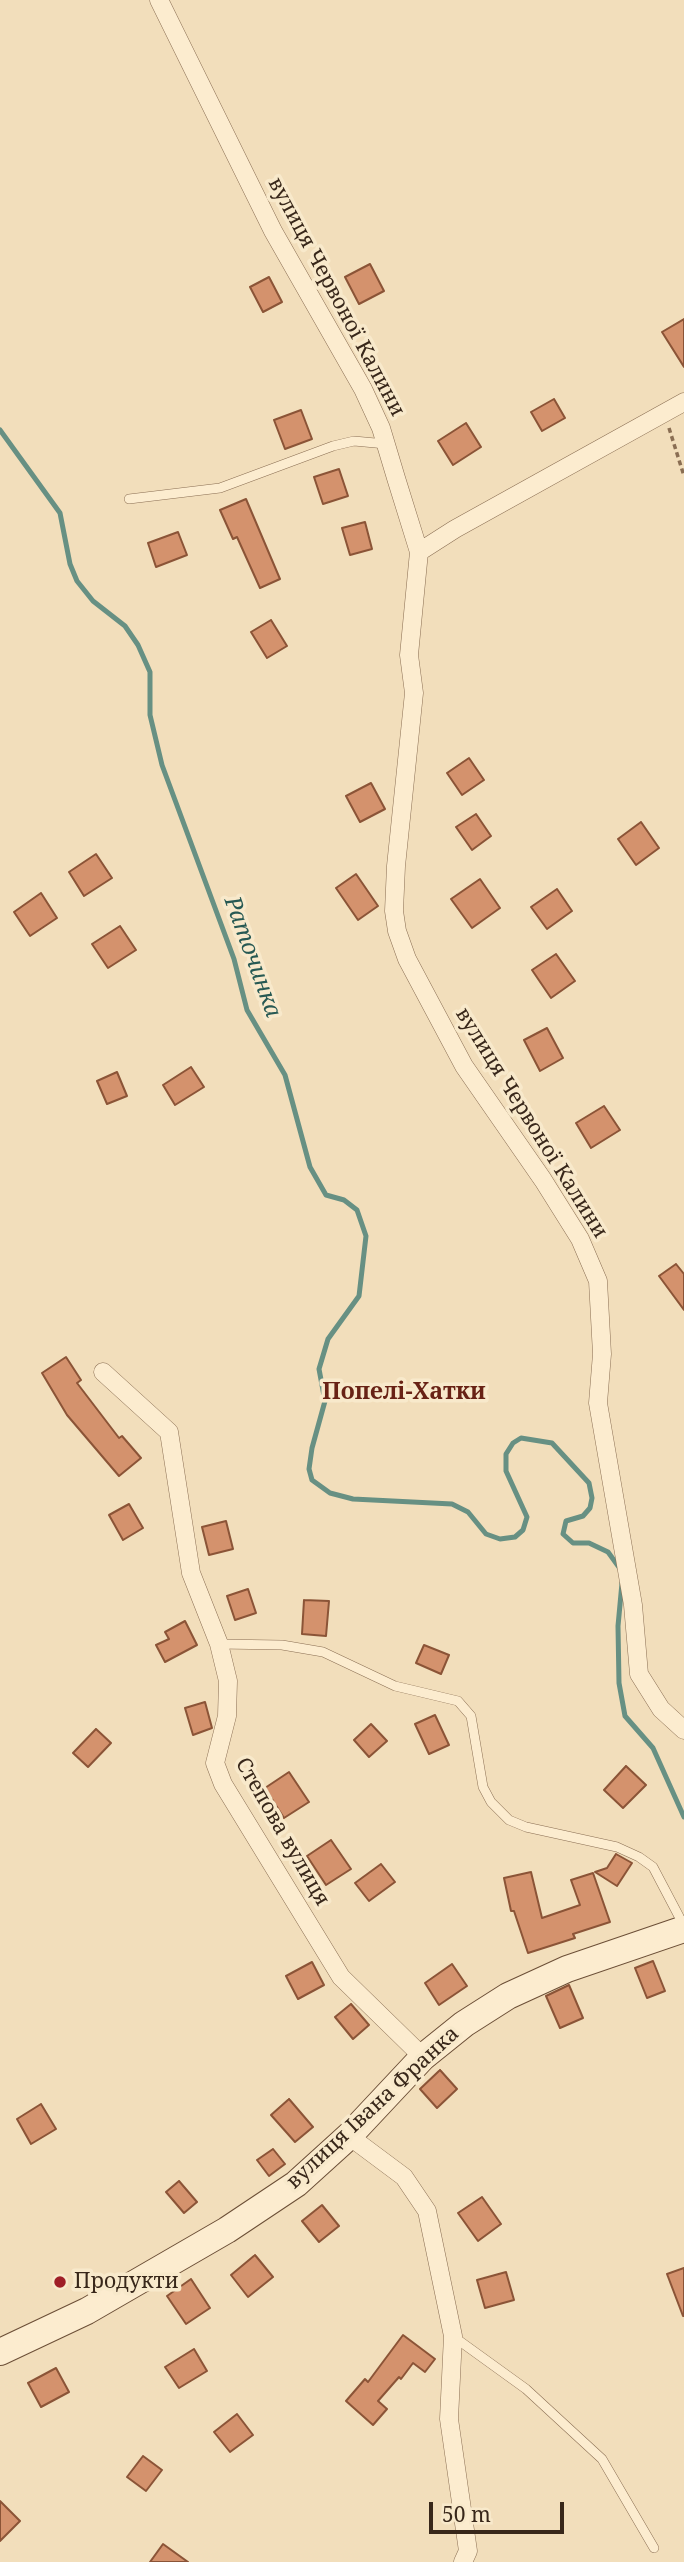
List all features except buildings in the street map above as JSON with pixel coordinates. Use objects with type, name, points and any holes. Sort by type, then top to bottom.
[{"type":"main road","name":"вулиця Івана Франка","points":[[0,2352],[88,2311],[227,2230],[296,2184],[349,2136],[423,2057],[464,2024],[508,1996],[567,1969],[684,1928]]},
{"type":"street","name":"вулиця Червоної Калини","points":[[159,0],[273,231],[363,389],[386,444],[419,552],[409,655],[414,693],[396,866],[397,931],[407,958],[464,1066],[580,1239],[598,1281],[602,1354],[598,1403],[633,1605],[639,1674],[661,1709],[684,1730]]},
{"type":"street","points":[[419,552],[455,529],[684,402]]},
{"type":"street","name":"Степова вулиця","points":[[103,1373],[169,1432],[191,1573],[219,1644],[228,1681],[227,1716],[215,1763],[223,1784],[341,1977],[423,2057]]},
{"type":"street","points":[[349,2136],[404,2177],[427,2211],[453,2336],[449,2420],[468,2551],[463,2562]]},
{"type":"lane","points":[[130,499],[220,488],[333,446],[354,441],[386,444]]},
{"type":"lane","points":[[219,1644],[282,1645],[323,1652],[395,1686],[458,1701],[471,1716],[483,1787],[491,1802],[509,1820],[526,1827],[617,1847],[639,1857],[653,1867],[684,1928]]},
{"type":"lane","points":[[453,2336],[526,2389],[602,2459],[654,2548]]},
{"type":"path","points":[[663,415],[684,476]]},
{"type":"waterway","name":"Раточинка","points":[[0,430],[60,513],[70,564],[77,581],[93,601],[125,626],[138,645],[150,672],[150,715],[162,765],[234,959],[247,1010],[285,1075],[310,1167],[326,1195],[344,1200],[357,1210],[366,1236],[359,1296],[328,1339],[319,1369],[325,1401],[312,1448],[309,1469],[312,1480],[330,1493],[353,1499],[452,1504],[468,1512],[486,1534],[500,1539],[515,1537],[523,1530],[527,1517],[506,1471],[506,1454],[513,1443],[521,1438],[552,1443],[589,1483],[592,1498],[590,1508],[583,1516],[566,1521],[563,1534],[573,1543],[589,1543],[608,1552],[621,1570]]},
{"type":"waterway","name":"Раточинка","points":[[622,1583],[618,1626],[619,1683],[625,1716],[653,1748],[684,1817]]},
{"type":"place","name":"Продукти","points":[[60,2282]]},
{"type":"district","name":"Попелі-Хатки","points":[[404,1392]]}]
